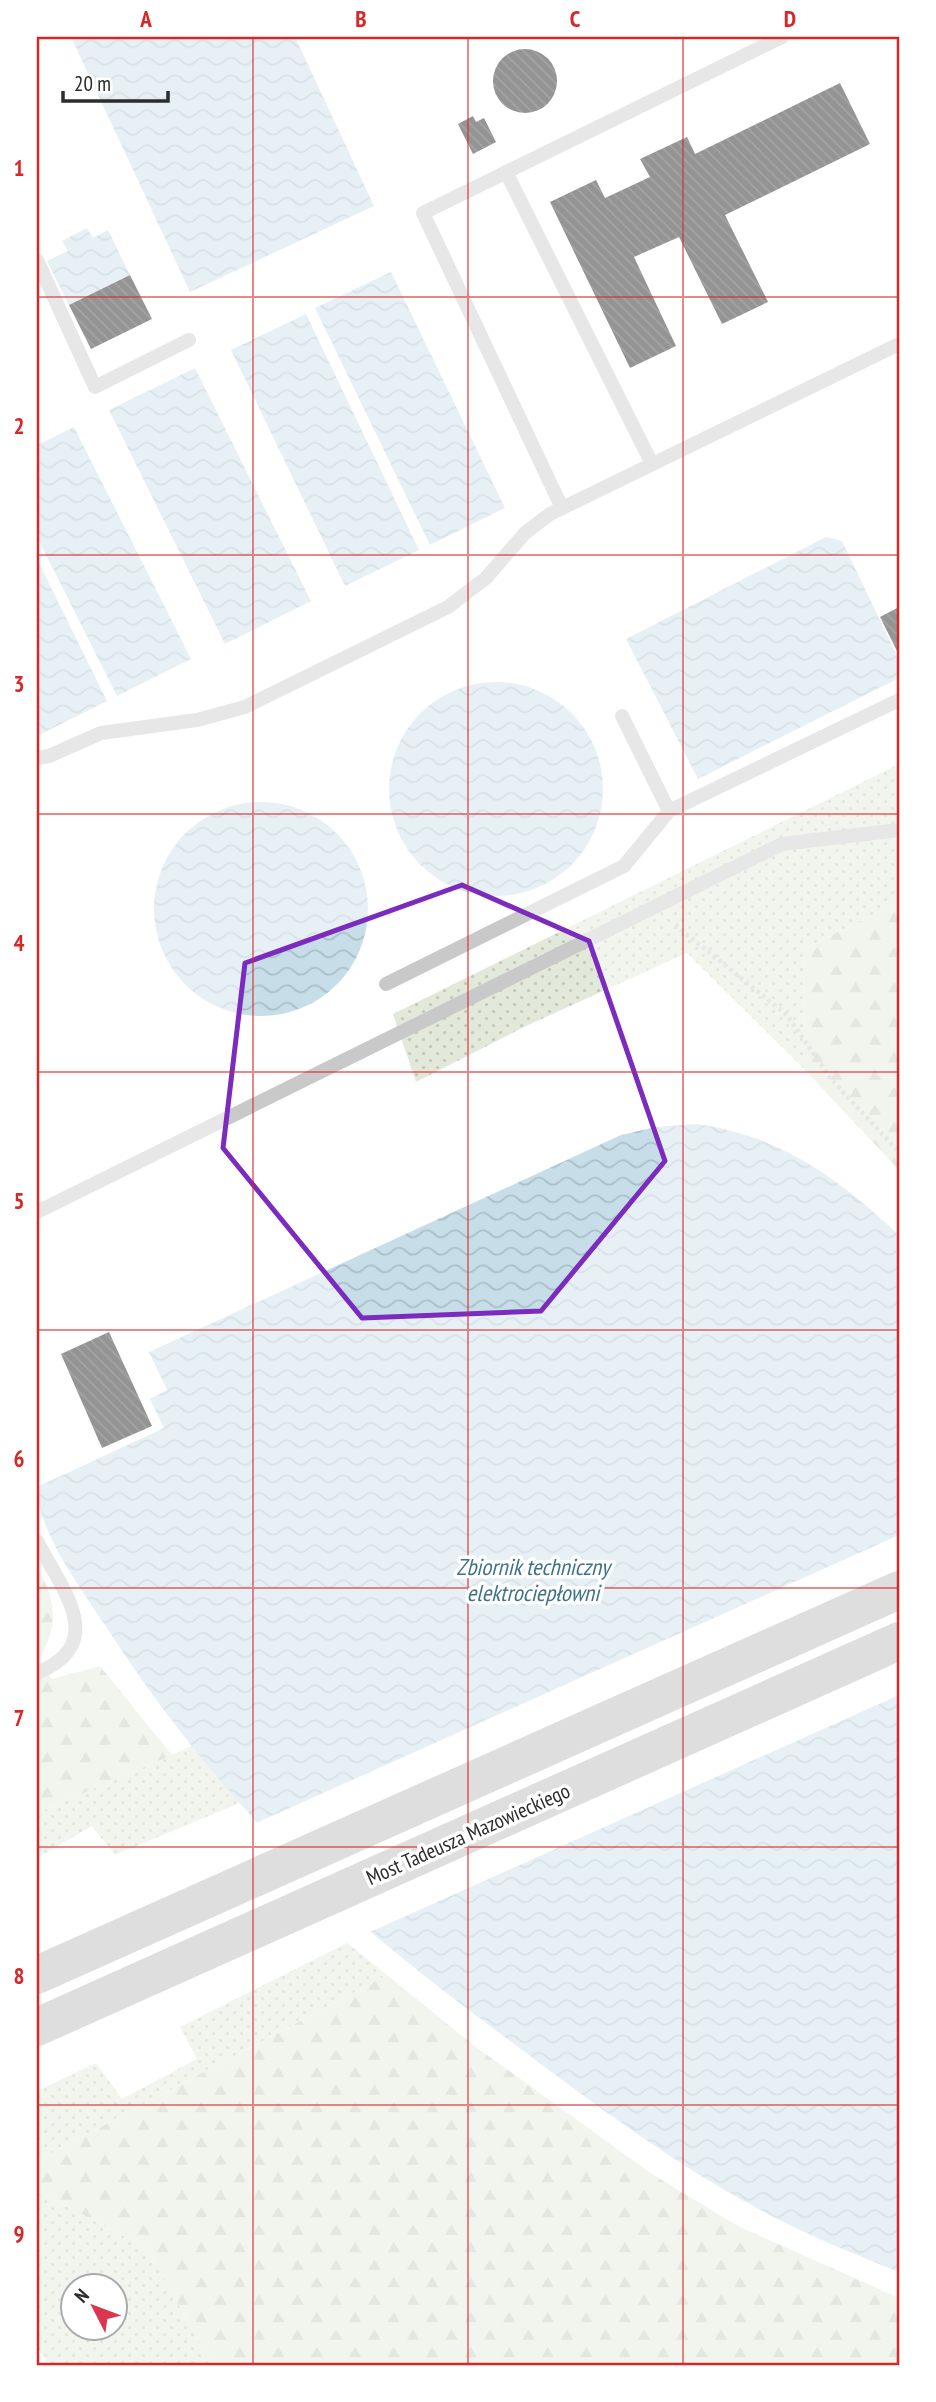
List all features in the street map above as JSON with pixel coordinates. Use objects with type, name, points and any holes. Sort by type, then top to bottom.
[{"type":"main road","points":[[37,1975],[899,1590]]},
{"type":"main road","name":"Most Tadeusza Mazowieckiego","points":[[37,2026],[899,1641]]},
{"type":"lane","points":[[562,508],[423,213],[782,37]]},
{"type":"lane","points":[[506,172],[652,464]]},
{"type":"lane","points":[[37,260],[95,387],[189,340]]},
{"type":"lane","points":[[37,758],[49,756],[113,730],[197,720],[245,707],[448,607],[486,578],[525,533],[562,508],[899,344]]},
{"type":"lane","points":[[386,984],[624,866],[668,811],[899,700]]},
{"type":"lane","points":[[622,716],[668,811]]},
{"type":"lane","points":[[37,1212],[651,906],[782,844],[899,830]]},
{"type":"lane","points":[[37,1541],[77,1618],[76,1640],[62,1656],[37,1673]]},
{"type":"path","points":[[651,906],[787,1015],[831,1079],[899,1152]]},
{"type":"highlighted area","points":[[462,885],[589,941],[665,1161],[541,1311],[362,1318],[223,1148],[245,963]]},
{"type":"green space","points":[[899,764],[899,902],[803,949],[804,1069],[687,953],[526,1026],[416,1082],[393,1014]]},
{"type":"green space","points":[[899,902],[899,1170],[804,1069],[803,949]]},
{"type":"green space","points":[[37,1565],[52,1602],[53,1612],[50,1634],[39,1660],[52,1679],[100,1666],[172,1755],[37,1813]]},
{"type":"green space","points":[[192,1746],[240,1803],[115,1855],[92,1826],[37,1858],[37,1813]]},
{"type":"green space","points":[[347,1943],[387,1975],[37,2161],[37,2091],[96,2063],[122,2099],[197,2059],[180,2027]]},
{"type":"green space","points":[[387,1975],[476,2047],[652,2174],[738,2226],[899,2298],[899,2365],[212,2365],[147,2248],[37,2191],[37,2161]]},
{"type":"green space","points":[[37,2191],[147,2248],[212,2365],[52,2365],[37,2349]]},
{"type":"water","points":[[71,37],[295,37],[374,206],[190,292]]},
{"type":"water","points":[[87,228],[93,238],[108,230],[130,275],[69,305],[47,261],[68,251],[62,241]]},
{"type":"water","points":[[391,272],[505,508],[430,545],[315,308]]},
{"type":"water","points":[[306,314],[419,550],[345,586],[231,350]]},
{"type":"water","points":[[195,368],[311,601],[225,644],[109,410]]},
{"type":"water","points":[[74,427],[191,659],[117,696],[37,537],[37,445]]},
{"type":"water","points":[[826,537],[842,541],[899,660],[899,678],[698,779],[626,639]]},
{"type":"water","points":[[37,559],[107,701],[37,736]]},
{"type":"water","points":[[496,682],[517,684],[537,691],[555,700],[571,714],[585,730],[594,748],[601,768],[601,810],[594,830],[585,848],[571,864],[555,878],[537,887],[517,894],[496,896],[475,894],[455,887],[437,878],[421,864],[407,848],[398,830],[391,810],[389,789],[391,768],[398,748],[407,730],[421,714],[437,700],[455,691],[475,684]]},
{"type":"water","points":[[261,802],[282,804],[302,811],[320,820],[336,834],[350,850],[359,868],[366,888],[366,930],[359,950],[350,968],[336,984],[320,998],[302,1007],[282,1014],[261,1016],[240,1014],[220,1007],[202,998],[186,984],[172,968],[163,950],[156,930],[154,909],[156,888],[163,868],[172,850],[186,834],[202,820],[220,811],[240,804]]},
{"type":"water","name":"Zbiornik techniczny elektrociepłowni","points":[[696,1124],[755,1138],[781,1149],[831,1178],[899,1235],[899,2272],[774,2217],[664,2152],[485,2022],[353,1917],[263,1829],[220,1781],[180,1730],[141,1678],[73,1577],[52,1540],[39,1504],[37,1487],[164,1428],[150,1399],[167,1390],[149,1352],[621,1135],[656,1127]]},
{"type":"pier","points":[[899,1535],[899,1695],[370,1932],[325,1894],[254,1824]]},
{"type":"building","points":[[525,49],[543,55],[551,63],[557,81],[551,99],[543,107],[525,113],[507,107],[499,99],[493,81],[499,63],[507,55]]},
{"type":"building","points":[[840,83],[870,144],[725,215],[768,302],[722,324],[679,237],[634,257],[676,346],[630,368],[550,202],[596,180],[605,198],[650,177],[640,159],[687,137],[695,154]]},
{"type":"building","points":[[473,116],[476,122],[484,118],[496,142],[473,154],[458,124]]},
{"type":"building","points":[[130,275],[152,319],[91,349],[69,305]]},
{"type":"building","points":[[899,607],[899,655],[880,617]]},
{"type":"building","points":[[109,1332],[152,1426],[102,1448],[61,1354]]}]
